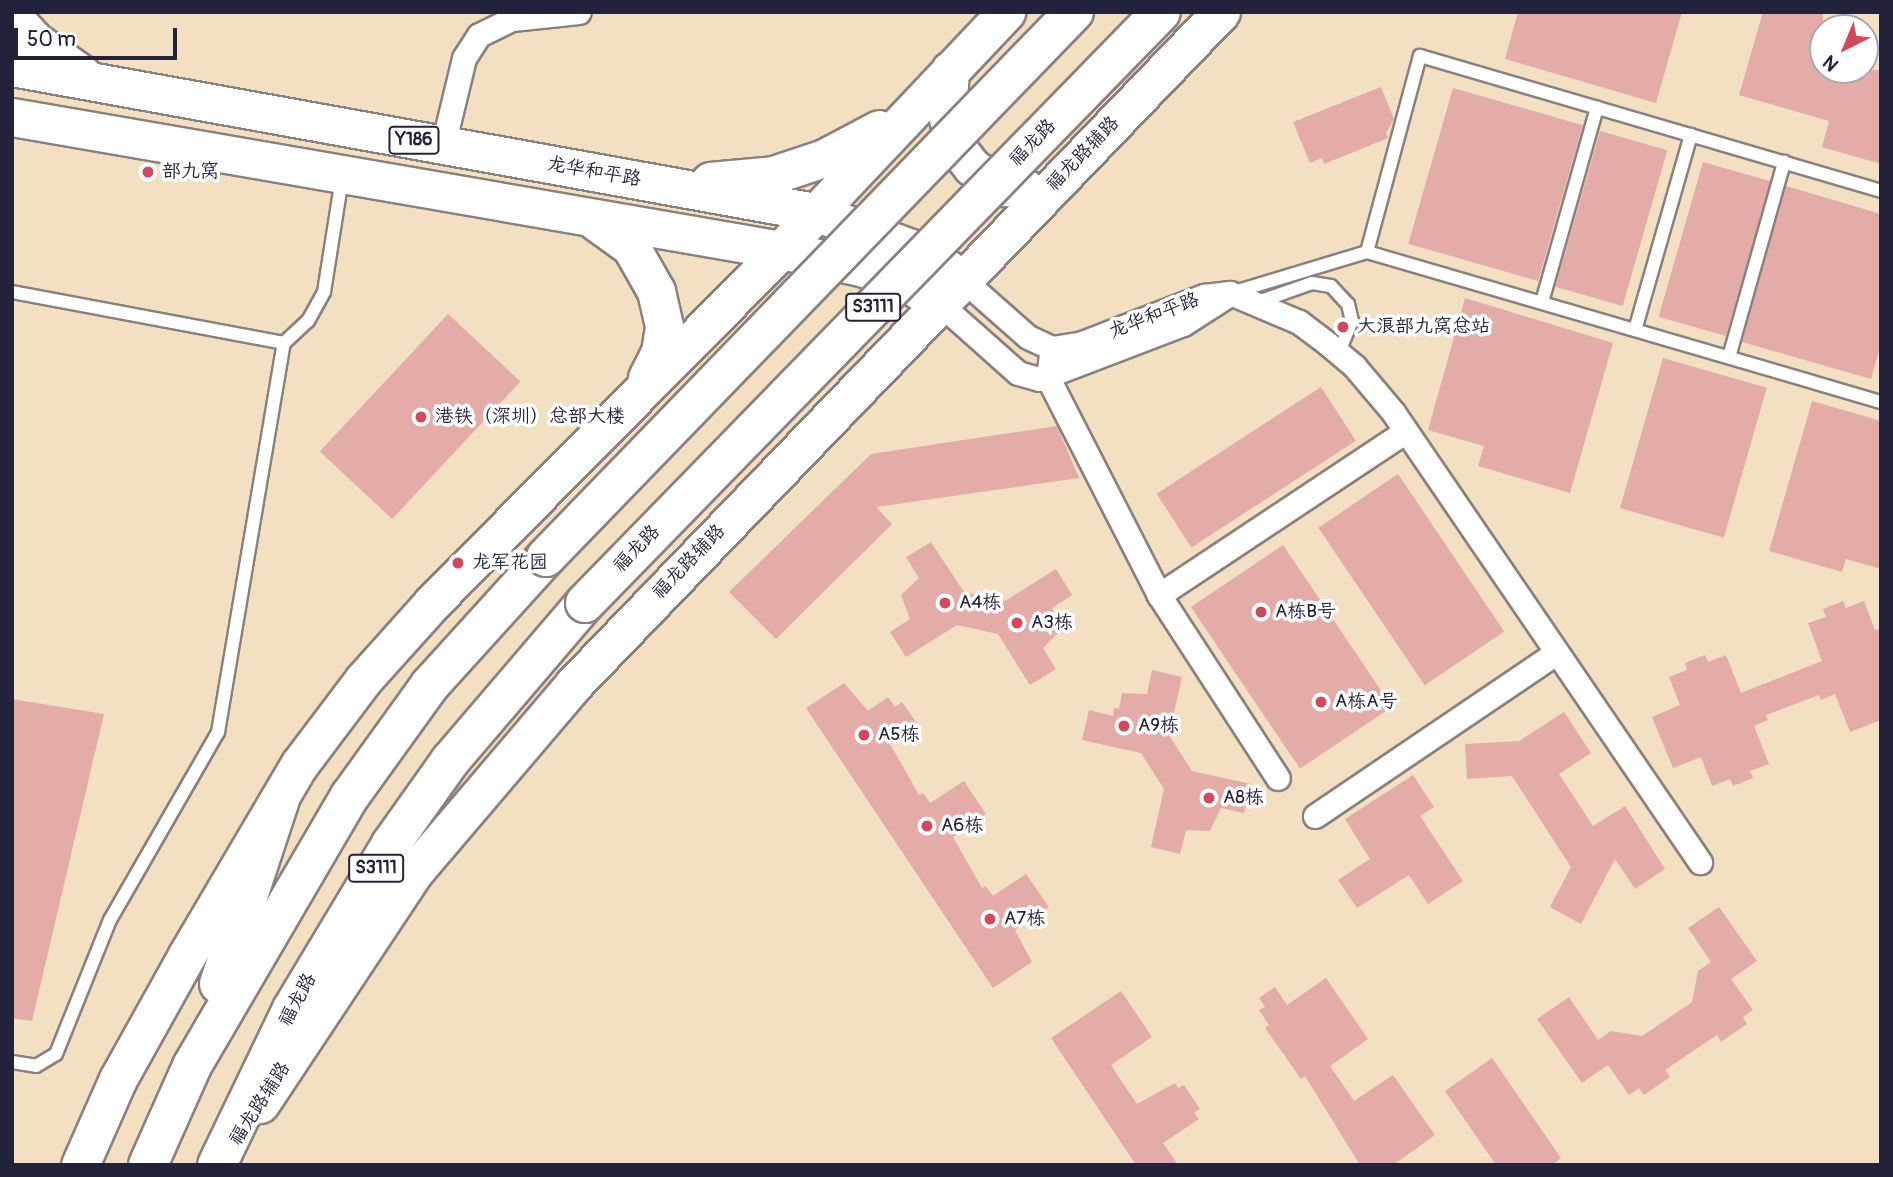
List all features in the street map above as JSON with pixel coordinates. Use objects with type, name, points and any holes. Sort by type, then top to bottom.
[{"type":"highway","name":"S3111","points":[[148,1165],[192,1066],[350,796],[430,685],[546,557],[1074,12]]},
{"type":"highway","name":"福龙路","points":[[219,1165],[292,1009],[391,844],[450,761],[585,603],[1161,12]]},
{"type":"highway","points":[[192,1066],[281,800]]},
{"type":"main road","points":[[80,1165],[118,1079],[281,800],[331,721],[393,645],[781,250],[1006,12]]},
{"type":"main road","name":"福龙路辅路","points":[[219,1165],[345,972],[415,872],[486,784],[639,613],[1221,12]]},
{"type":"main road","points":[[12,16],[64,64],[99,82]]},
{"type":"main road","name":"龙华和平路","points":[[12,67],[815,212],[911,248],[950,290]]},
{"type":"main road","points":[[950,70],[947,114],[954,144],[972,167],[1002,187],[1030,189],[1057,181]]},
{"type":"main road","points":[[653,183],[773,175],[855,143],[923,98]]},
{"type":"main road","name":"龙华和平路","points":[[12,117],[781,250],[907,282],[950,290]]},
{"type":"main road","points":[[589,217],[631,247],[646,267],[662,309],[660,352],[641,390]]},
{"type":"street","points":[[443,145],[464,58],[480,35],[512,19],[579,12]]},
{"type":"street","name":"龙华和平路","points":[[950,290],[1028,337],[1052,348],[1082,343],[1204,296],[1230,293]]},
{"type":"street","name":"龙华和平路","points":[[950,290],[1018,373],[1028,378],[1048,378],[1183,324],[1230,293]]},
{"type":"street","points":[[1230,293],[1299,322],[1328,344],[1368,382],[1406,431],[1700,862]]},
{"type":"street","points":[[1052,348],[1048,378],[1159,595],[1278,778]]},
{"type":"street","points":[[1159,595],[1406,431]]},
{"type":"street","points":[[1315,816],[1556,653]]},
{"type":"lane","points":[[1367,252],[1420,56],[1881,191]]},
{"type":"lane","points":[[1542,302],[1597,108]]},
{"type":"lane","points":[[1635,330],[1691,135]]},
{"type":"lane","points":[[1729,357],[1784,162]]},
{"type":"lane","points":[[12,1062],[36,1066],[56,1054],[110,920],[218,732],[284,342],[308,321],[324,292],[342,174]]},
{"type":"lane","points":[[1230,293],[1367,252],[1729,357],[1880,397]]},
{"type":"lane","points":[[1257,303],[1312,283],[1331,286],[1348,304],[1352,321],[1342,344],[1328,344]]},
{"type":"lane","points":[[12,292],[284,342]]},
{"type":"building","points":[[1518,12],[1682,12],[1656,103],[1505,59]]},
{"type":"building","points":[[1763,12],[1823,12],[1809,14],[1809,84],[1879,84],[1881,70],[1881,164],[1822,147],[1829,121],[1739,95]]},
{"type":"building","points":[[1381,87],[1394,119],[1386,133],[1388,138],[1324,164],[1322,158],[1310,163],[1293,122]]},
{"type":"building","points":[[1453,88],[1583,125],[1538,281],[1408,244]]},
{"type":"building","points":[[1600,131],[1667,150],[1623,306],[1555,287]]},
{"type":"building","points":[[1703,162],[1770,181],[1726,336],[1659,317]]},
{"type":"building","points":[[1786,186],[1881,214],[1881,344],[1871,379],[1742,342]]},
{"type":"building","points":[[1465,298],[1613,343],[1570,493],[1478,466],[1484,446],[1428,430]]},
{"type":"building","name":"港铁（深圳）总部大楼","points":[[448,314],[520,382],[392,519],[320,451]]},
{"type":"building","points":[[1663,358],[1767,388],[1724,538],[1620,508]]},
{"type":"building","points":[[1321,387],[1356,441],[1191,547],[1157,494]]},
{"type":"building","points":[[1812,401],[1881,421],[1881,569],[1846,559],[1842,572],[1769,551]]},
{"type":"building","points":[[1057,426],[1079,478],[876,507],[892,524],[776,639],[729,592],[871,454]]},
{"type":"building","points":[[1398,474],[1504,632],[1425,685],[1318,528]]},
{"type":"building","points":[[931,542],[964,592],[1005,601],[1056,569],[1072,595],[1052,608],[1055,614],[1051,617],[1060,631],[1043,648],[1056,669],[1030,685],[998,634],[957,625],[906,657],[890,632],[910,619],[901,595],[919,578],[906,557]]},
{"type":"building","points":[[1283,545],[1392,707],[1300,769],[1191,607]]},
{"type":"building","points":[[1843,601],[1846,608],[1864,601],[1875,630],[1881,628],[1881,720],[1850,732],[1835,694],[1821,700],[1819,695],[1766,715],[1768,720],[1754,726],[1769,764],[1750,771],[1753,778],[1733,786],[1730,779],[1712,786],[1701,757],[1673,768],[1652,717],[1680,705],[1669,677],[1687,670],[1685,663],[1705,655],[1708,662],[1726,655],[1741,693],[1822,661],[1808,623],[1826,617],[1823,609]]},
{"type":"building","points":[[1152,670],[1182,677],[1169,735],[1192,771],[1251,784],[1244,813],[1221,808],[1210,831],[1186,830],[1180,854],[1151,847],[1164,789],[1141,753],[1082,740],[1089,710],[1113,716],[1114,708],[1119,709],[1122,693],[1147,694]]},
{"type":"building","points":[[844,683],[868,711],[888,697],[895,707],[902,702],[918,725],[890,744],[919,795],[923,793],[930,803],[964,781],[986,814],[953,837],[982,888],[986,886],[993,896],[1026,874],[1049,907],[1015,930],[1032,962],[993,988],[806,708]]},
{"type":"building","points":[[12,699],[104,714],[32,1021],[12,1018]]},
{"type":"building","points":[[1564,712],[1591,753],[1559,774],[1593,826],[1625,806],[1665,869],[1635,889],[1615,859],[1581,924],[1550,907],[1571,867],[1512,776],[1467,779],[1465,744],[1519,741]]},
{"type":"building","points":[[1413,775],[1434,807],[1420,816],[1463,881],[1428,904],[1409,875],[1357,908],[1338,880],[1370,859],[1345,819]]},
{"type":"building","points":[[1719,907],[1757,961],[1731,979],[1753,1010],[1743,1017],[1747,1024],[1721,1042],[1717,1035],[1665,1070],[1670,1077],[1644,1095],[1639,1088],[1629,1095],[1608,1065],[1582,1083],[1537,1019],[1569,997],[1598,1040],[1611,1031],[1642,1036],[1692,1002],[1698,971],[1711,962],[1688,928]]},
{"type":"building","points":[[1326,978],[1368,1039],[1330,1066],[1354,1101],[1393,1075],[1435,1135],[1393,1165],[1360,1165],[1305,1076],[1301,1079],[1265,1028],[1269,1025],[1259,1010],[1265,1007],[1259,998],[1275,987],[1287,1005]]},
{"type":"building","points":[[1121,991],[1152,1037],[1111,1065],[1118,1076],[1137,1104],[1175,1083],[1178,1088],[1184,1085],[1200,1109],[1194,1113],[1199,1119],[1163,1143],[1178,1165],[1136,1165],[1051,1038]]},
{"type":"building","points":[[1492,1058],[1561,1158],[1552,1165],[1496,1165],[1445,1091]]},
{"type":"place","name":"部九窝","points":[[148,172]]},
{"type":"place","name":"大浪部九窝总站","points":[[1343,327]]},
{"type":"place","name":"港铁（深圳）总部大楼","points":[[421,417]]},
{"type":"place","name":"龙军花园","points":[[458,563]]},
{"type":"place","name":"A4栋","points":[[945,603]]},
{"type":"place","name":"A栋B号","points":[[1261,612]]},
{"type":"place","name":"A3栋","points":[[1017,623]]},
{"type":"place","name":"A栋A号","points":[[1321,702]]},
{"type":"place","name":"A9栋","points":[[1124,726]]},
{"type":"place","name":"A5栋","points":[[864,735]]},
{"type":"place","name":"A8栋","points":[[1209,798]]},
{"type":"place","name":"A6栋","points":[[927,826]]},
{"type":"place","name":"A7栋","points":[[990,919]]}]
